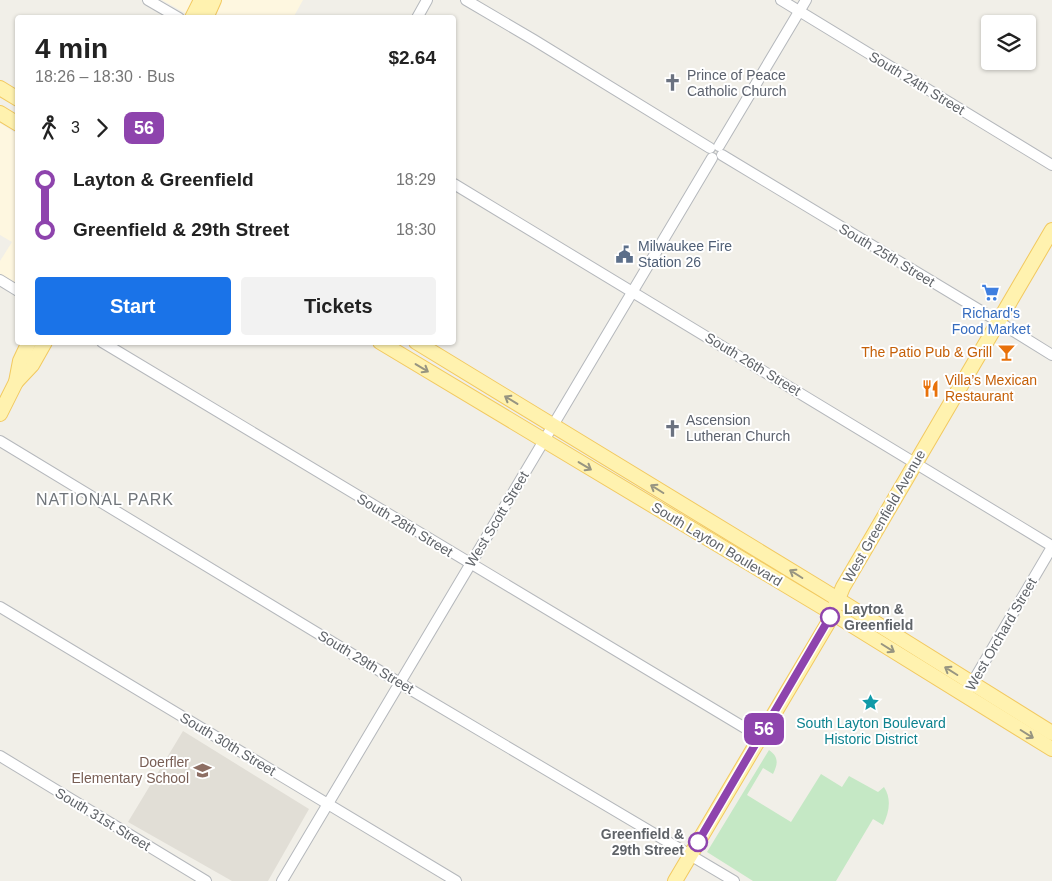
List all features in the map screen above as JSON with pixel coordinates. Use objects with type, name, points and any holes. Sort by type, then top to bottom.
[{"type":"main road","points":[[194,15],[201,0]]},
{"type":"main road","points":[[207,15],[214,0]]},
{"type":"main road","points":[[0,88],[15,97]]},
{"type":"main road","points":[[0,106],[15,115]]},
{"type":"main road","points":[[0,113],[15,122]]},
{"type":"main road","name":"West Greenfield Avenue","points":[[675,881],[828,623],[843,587],[1052,230]]},
{"type":"main road","points":[[0,414],[16,382],[20,361],[28,345]]},
{"type":"main road","points":[[16,382],[32,365],[43,345]]},
{"type":"main road","name":"South Layton Boulevard","points":[[385,345],[832,613],[968,690],[1052,734]]},
{"type":"main road","name":"South Layton Boulevard","points":[[421,345],[837,599],[1052,749]]},
{"type":"street","points":[[148,0],[174,15]]},
{"type":"street","points":[[419,15],[427,0]]},
{"type":"street","name":"South 25th Street","points":[[466,0],[1052,355]]},
{"type":"street","name":"South 24th Street","points":[[781,0],[1052,166]]},
{"type":"street","name":"West Scott Street","points":[[282,881],[806,0]]},
{"type":"street","name":"South 26th Street","points":[[456,185],[1052,546]]},
{"type":"street","points":[[0,280],[15,289]]},
{"type":"street","name":"South 28th Street","points":[[107,345],[760,737]]},
{"type":"street","name":"South 29th Street","points":[[0,441],[400,683],[734,881]]},
{"type":"street","name":"West Orchard Street","points":[[968,690],[1052,546]]},
{"type":"street","name":"South 30th Street","points":[[0,607],[456,881]]},
{"type":"street","name":"South 31st Street","points":[[0,756],[206,881]]},
{"type":"shaded area","points":[[162,0],[303,0],[295,15],[188,15]]},
{"type":"shaded area","points":[[0,123],[15,133],[15,284],[0,275],[0,261],[12,242],[0,235]]},
{"type":"shaded area","name":"Doerfler Elementary School","points":[[183,731],[309,809],[268,881],[232,881],[128,822]]},
{"type":"green space","points":[[769,750],[775,755],[777,761],[773,774],[763,768],[747,795],[791,822],[821,774],[842,787],[849,776],[878,792],[884,787],[888,796],[889,806],[883,825],[873,819],[836,881],[753,881],[707,852]]},
{"type":"bus line","name":"56","points":[[698,842],[830,617]]},
{"type":"place","name":"Prince of Peace Catholic Church","points":[[673,83]]},
{"type":"place","name":"Milwaukee Fire Station 26","points":[[624,254]]},
{"type":"place","name":"Richard's Food Market","points":[[991,293]]},
{"type":"place","name":"The Patio Pub & Grill","points":[[1006,352]]},
{"type":"place","name":"Villa’s Mexican Restaurant","points":[[931,388]]},
{"type":"place","name":"Ascension Lutheran Church","points":[[672,428]]},
{"type":"place","name":"Layton & Greenfield","points":[[830,617]]},
{"type":"place","name":"South Layton Boulevard Historic District","points":[[871,703]]},
{"type":"place","name":"Doerfler Elementary School","points":[[203,770]]},
{"type":"place","name":"Greenfield & 29th Street","points":[[698,842]]},
{"type":"district","name":"NATIONAL PARK","points":[[105,499]]}]
